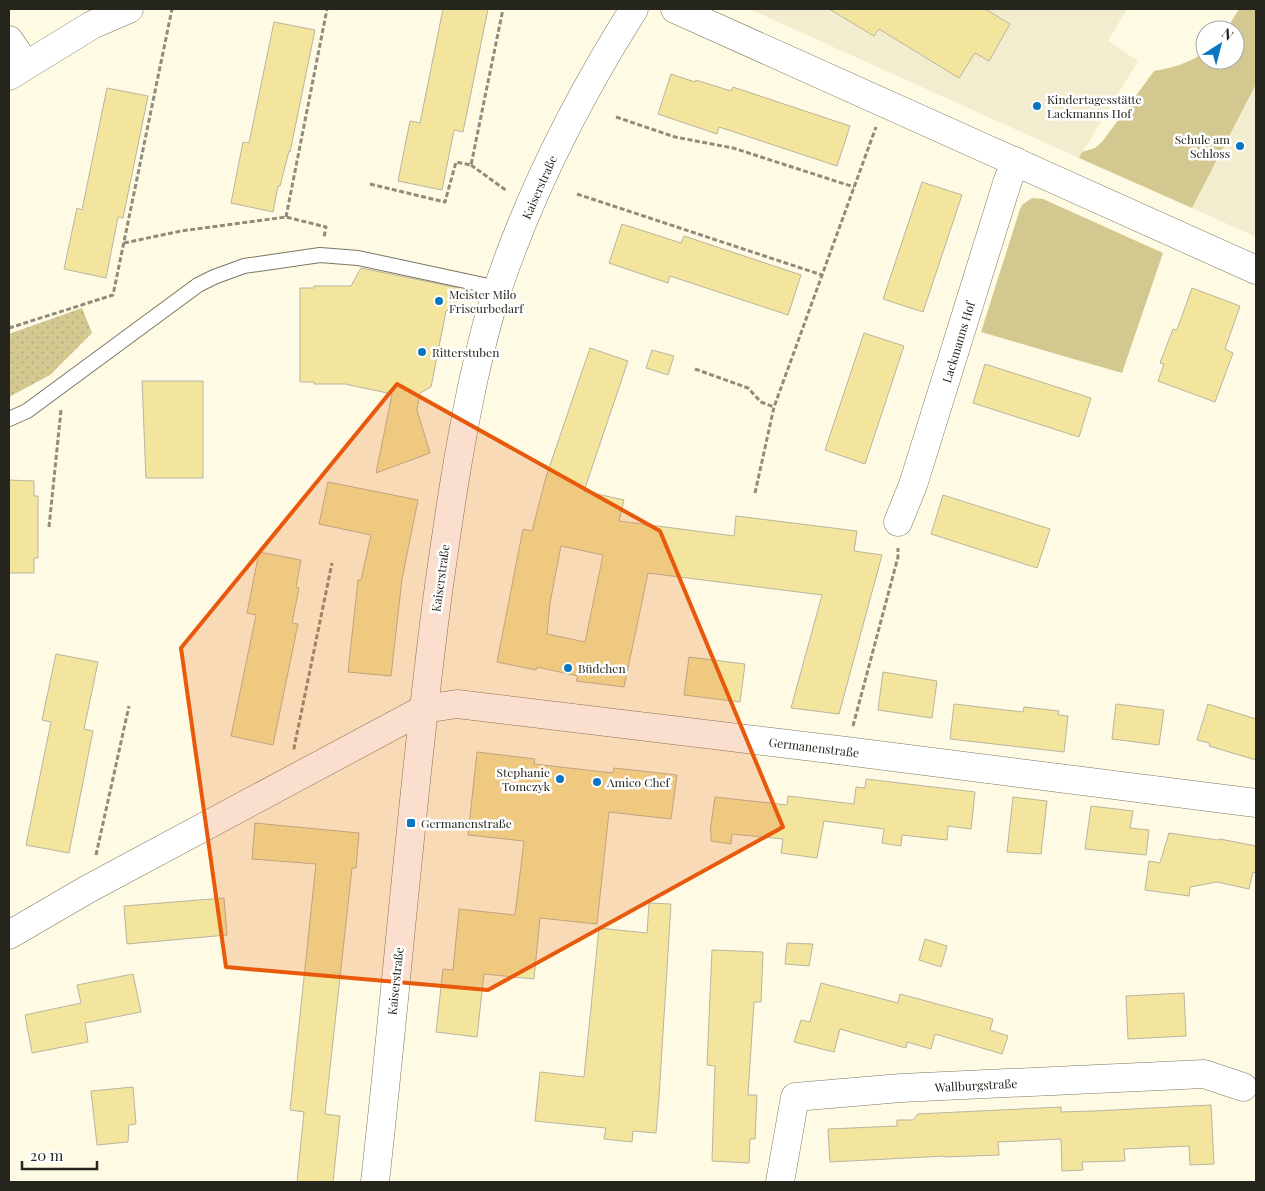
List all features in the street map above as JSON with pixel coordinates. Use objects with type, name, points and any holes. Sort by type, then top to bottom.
[{"type":"street","points":[[9,40],[17,70],[92,25],[129,9]]},
{"type":"street","name":"Kaiserstraße","points":[[376,1182],[424,709],[450,507],[462,437],[482,343],[498,288],[532,201],[569,120],[609,47],[634,9]]},
{"type":"street","points":[[675,9],[1256,270]]},
{"type":"street","name":"Lackmanns Hof","points":[[898,522],[913,486],[1015,162]]},
{"type":"street","name":"Germanenstraße","points":[[9,935],[88,889],[424,709],[456,704],[1256,803]]},
{"type":"street","name":"Wallburgstraße","points":[[780,1182],[795,1097],[901,1088],[1204,1074],[1243,1087]]},
{"type":"lane","points":[[9,419],[27,411],[198,286],[214,277],[244,266],[320,255],[358,258],[498,288]]},
{"type":"path","points":[[9,328],[113,295],[172,9]]},
{"type":"path","points":[[286,217],[327,9]]},
{"type":"path","points":[[471,165],[503,9]]},
{"type":"path","points":[[755,493],[774,407],[885,103]]},
{"type":"path","points":[[616,117],[676,137],[733,148],[854,187]]},
{"type":"path","points":[[370,184],[445,202],[456,162],[471,165],[510,193],[532,201]]},
{"type":"path","points":[[576,194],[822,275]]},
{"type":"path","points":[[124,243],[181,231],[286,217],[326,227],[320,255]]},
{"type":"path","points":[[695,369],[748,388],[761,402],[774,407]]},
{"type":"path","points":[[49,526],[62,395],[58,388]]},
{"type":"path","points":[[846,751],[898,556],[898,522]]},
{"type":"path","points":[[307,772],[294,748],[332,562]]},
{"type":"path","points":[[88,889],[129,706]]},
{"type":"highlighted area","points":[[397,384],[660,531],[783,827],[488,990],[226,967],[181,648]]},
{"type":"shaded area","name":"Kindertagesstätte Lackmanns Hof","points":[[749,9],[1127,9],[1108,41],[1138,61],[1079,158]]},
{"type":"shaded area","points":[[1239,9],[1256,9],[1256,84],[1192,208],[1079,158],[1082,152],[1095,148],[1102,142],[1154,71],[1181,64],[1195,58],[1195,70],[1245,70],[1245,20],[1232,20]]},
{"type":"shaded area","name":"Schule am Schloss","points":[[1256,84],[1256,237],[1192,208]]},
{"type":"shaded area","points":[[1032,198],[1043,199],[1163,253],[1122,373],[981,332],[1020,209],[1023,204]]},
{"type":"shaded area","points":[[82,308],[92,333],[50,375],[9,397],[9,334]]},
{"type":"building","points":[[443,9],[488,9],[463,132],[454,130],[442,190],[398,181],[410,121],[420,123]]},
{"type":"building","points":[[829,9],[985,9],[1010,24],[989,61],[975,53],[959,78],[879,29],[874,36]]},
{"type":"building","points":[[274,22],[315,30],[290,152],[280,186],[278,186],[273,212],[231,203],[243,142],[249,143]]},
{"type":"building","points":[[671,74],[731,91],[733,87],[850,126],[837,166],[719,127],[717,134],[658,114]]},
{"type":"building","points":[[107,88],[148,96],[123,218],[118,217],[106,278],[64,269],[77,208],[82,210]]},
{"type":"building","points":[[922,182],[962,195],[923,312],[883,299]]},
{"type":"building","points":[[622,224],[681,243],[684,236],[801,275],[788,315],[670,276],[668,283],[609,263]]},
{"type":"building","points":[[361,268],[459,288],[455,307],[446,311],[431,387],[420,393],[417,410],[430,453],[376,473],[392,394],[345,384],[300,382],[300,288],[351,286]]},
{"type":"building","points":[[1192,288],[1240,306],[1225,349],[1233,353],[1215,402],[1158,381],[1164,364],[1160,363],[1173,329],[1177,330]]},
{"type":"building","points":[[864,333],[904,346],[865,464],[825,450]]},
{"type":"building","points":[[590,348],[628,361],[584,491],[624,500],[619,521],[734,536],[736,516],[857,531],[854,551],[882,555],[839,714],[791,708],[822,595],[648,573],[624,687],[576,681],[578,676],[537,667],[536,670],[497,662],[523,529],[532,531],[546,477]],"holes":[[[561,546],[603,555],[585,642],[547,634],[550,603]]]},
{"type":"building","points":[[652,350],[674,356],[668,375],[646,368]]},
{"type":"building","points":[[985,364],[1091,398],[1079,437],[973,403]]},
{"type":"building","points":[[142,381],[203,381],[203,478],[146,478]]},
{"type":"building","points":[[9,480],[34,481],[34,496],[38,496],[38,558],[34,558],[34,573],[9,573]]},
{"type":"building","points":[[328,482],[418,500],[402,579],[391,676],[348,672],[358,580],[361,580],[371,535],[319,524]]},
{"type":"building","points":[[943,495],[1050,529],[1037,568],[931,534]]},
{"type":"building","points":[[259,552],[301,560],[296,587],[299,588],[292,623],[298,624],[273,745],[231,736],[256,615],[247,613]]},
{"type":"building","points":[[56,654],[98,662],[84,729],[93,731],[69,853],[26,845],[51,722],[42,720]]},
{"type":"building","points":[[689,657],[745,664],[740,702],[684,695]]},
{"type":"building","points":[[883,672],[937,681],[932,718],[878,710]]},
{"type":"building","points":[[954,704],[1023,712],[1024,707],[1059,711],[1058,715],[1068,716],[1064,752],[950,739]]},
{"type":"building","points":[[1116,704],[1164,710],[1159,745],[1112,739]]},
{"type":"building","points":[[1208,704],[1256,719],[1256,760],[1209,746],[1210,743],[1197,740]]},
{"type":"building","points":[[477,752],[535,759],[534,764],[613,773],[614,768],[677,775],[671,819],[609,812],[597,924],[540,918],[534,979],[484,974],[477,1037],[436,1032],[443,969],[453,970],[459,909],[515,915],[524,841],[468,835]]},
{"type":"building","points":[[866,779],[975,792],[971,829],[948,826],[947,840],[902,835],[901,846],[882,843],[884,829],[824,821],[817,858],[781,853],[783,839],[732,834],[731,844],[711,841],[710,831],[715,797],[787,805],[788,796],[854,804],[856,787],[865,788]]},
{"type":"building","points":[[1013,797],[1047,801],[1041,854],[1007,852]]},
{"type":"building","points":[[1091,806],[1133,811],[1130,828],[1149,830],[1146,855],[1085,849]]},
{"type":"building","points":[[255,823],[359,833],[356,868],[352,868],[325,1114],[340,1116],[333,1182],[297,1182],[304,1112],[290,1110],[316,864],[252,859]]},
{"type":"building","points":[[1169,833],[1220,839],[1256,846],[1256,873],[1253,872],[1249,889],[1217,882],[1190,887],[1189,896],[1145,890],[1149,861],[1160,863]]},
{"type":"building","points":[[224,898],[227,935],[127,944],[124,906]]},
{"type":"building","points":[[649,903],[671,904],[656,1133],[633,1131],[632,1142],[604,1139],[606,1128],[535,1121],[540,1072],[584,1077],[599,928],[647,933]]},
{"type":"building","points":[[925,939],[947,946],[941,967],[919,960]]},
{"type":"building","points":[[787,943],[813,944],[809,966],[785,964]]},
{"type":"building","points":[[712,950],[763,952],[761,1002],[754,1002],[748,1095],[757,1095],[755,1139],[750,1139],[749,1163],[712,1161],[715,1066],[707,1065]]},
{"type":"building","points":[[133,974],[141,1012],[85,1023],[88,1042],[32,1053],[25,1015],[81,1003],[77,985]]},
{"type":"building","points":[[821,983],[898,1003],[900,994],[993,1019],[990,1030],[1008,1036],[1002,1054],[935,1034],[931,1049],[907,1042],[906,1048],[840,1029],[834,1052],[794,1042],[801,1020],[810,1022]]},
{"type":"building","points":[[1184,993],[1186,1036],[1128,1039],[1126,996]]},
{"type":"building","points":[[133,1087],[136,1124],[129,1125],[128,1142],[97,1145],[91,1091]]},
{"type":"building","points":[[1211,1105],[1214,1164],[1190,1165],[1189,1146],[1124,1149],[1125,1161],[1082,1162],[1083,1170],[1062,1171],[1061,1139],[998,1142],[999,1155],[830,1162],[828,1129],[897,1126],[897,1120],[913,1120],[918,1114],[1061,1107],[1061,1112]]},
{"type":"place","name":"Kindertagesstätte Lackmanns Hof","points":[[1037,106]]},
{"type":"place","name":"Schule am Schloss","points":[[1240,146]]},
{"type":"place","name":"Meister Milo Friseurbedarf","points":[[439,301]]},
{"type":"place","name":"Ritterstuben","points":[[422,352]]},
{"type":"place","name":"Büdchen","points":[[568,668]]},
{"type":"place","name":"Stephanie Tomczyk","points":[[560,779]]},
{"type":"place","name":"Amico Chef","points":[[597,782]]},
{"type":"place","name":"Germanenstraße","points":[[411,823]]}]
